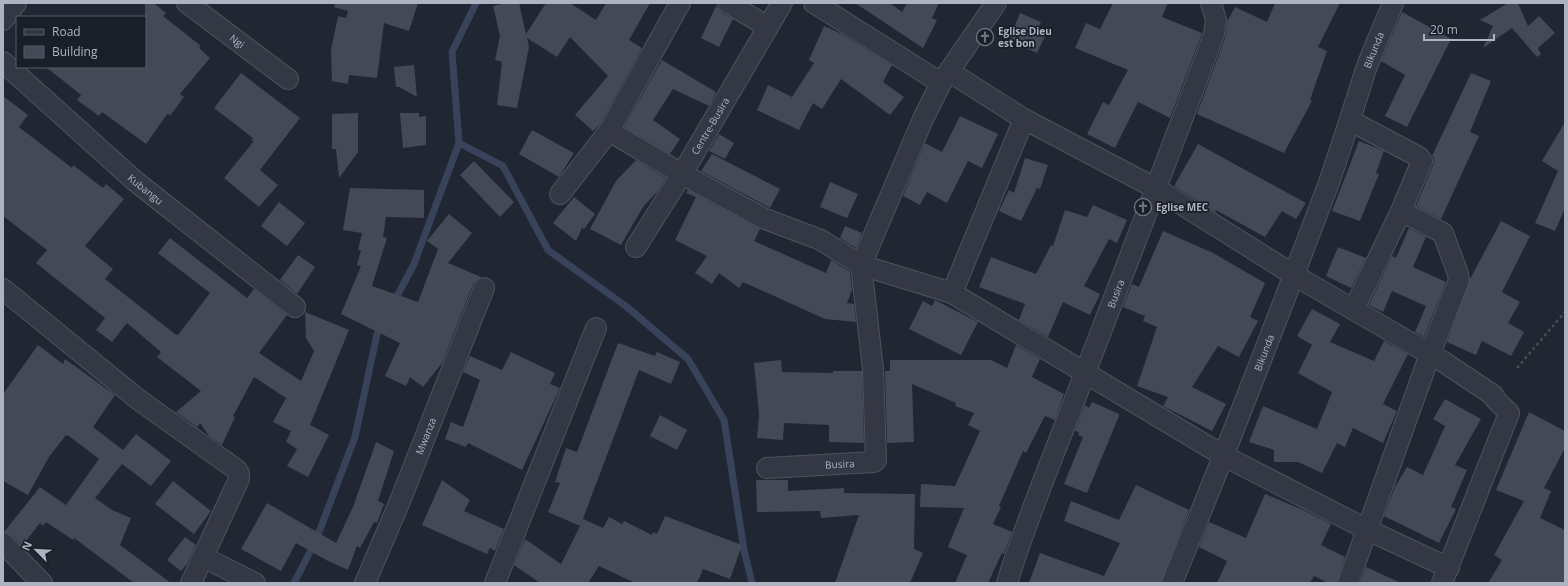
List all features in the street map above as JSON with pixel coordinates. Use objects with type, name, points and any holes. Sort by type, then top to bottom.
[{"type":"street","points":[[3,20],[16,3]]},
{"type":"street","name":"Ngi","points":[[186,3],[288,79]]},
{"type":"street","points":[[560,194],[610,131],[680,3]]},
{"type":"street","points":[[728,3],[768,27]]},
{"type":"street","name":"Centre-Busira","points":[[636,247],[682,174],[782,3]]},
{"type":"street","points":[[610,131],[682,174],[763,218],[821,240],[861,265],[952,293],[1224,456],[1368,530],[1445,575],[1509,413],[1489,390],[1354,309],[1294,276],[1157,189],[946,77],[814,3]]},
{"type":"street","points":[[861,265],[923,119],[946,77],[996,3]]},
{"type":"street","name":"Busira","points":[[1007,583],[1032,511],[1119,283],[1157,189],[1214,34],[1216,20],[1211,3]]},
{"type":"street","name":"Bikunda","points":[[1172,583],[1224,456],[1256,370],[1294,276],[1351,121],[1365,71],[1393,3]]},
{"type":"street","name":"Kubangu","points":[[3,62],[135,181],[295,308]]},
{"type":"street","points":[[952,293],[1024,119]]},
{"type":"street","points":[[1351,121],[1419,157],[1422,161],[1401,211],[1354,309]]},
{"type":"street","points":[[1348,583],[1430,354],[1457,288],[1458,274],[1443,233],[1401,211]]},
{"type":"street","name":"Busira","points":[[767,468],[874,462],[876,460],[873,369],[867,306],[861,265]]},
{"type":"street","name":"Mwanza","points":[[366,583],[484,288]]},
{"type":"street","points":[[3,289],[139,400],[237,470],[239,478],[191,583]]},
{"type":"street","points":[[496,583],[596,328]]},
{"type":"street","points":[[3,543],[40,583]]},
{"type":"street","points":[[204,557],[255,583]]},
{"type":"path","points":[[1517,368],[1565,312]]},
{"type":"building","points":[[145,3],[154,3],[166,13],[163,16],[201,46],[199,48],[210,58],[180,94],[184,97],[170,116],[168,113],[146,144],[102,112],[99,116],[77,100],[81,95],[47,68],[146,68]]},
{"type":"building","points":[[335,3],[418,3],[409,31],[384,23],[377,78],[349,75],[348,84],[332,81],[331,50],[338,16],[346,18],[348,11],[334,7]]},
{"type":"building","points":[[506,3],[519,3],[526,34],[546,3],[570,3],[596,20],[606,3],[650,3],[629,40],[642,48],[600,124],[593,131],[575,115],[608,76],[570,37],[557,57],[527,38],[529,47],[517,108],[497,105],[502,62],[495,60],[500,36],[493,6]]},
{"type":"building","points":[[855,3],[890,3],[902,12],[907,3],[939,3],[932,18],[937,20],[923,48]]},
{"type":"building","points":[[1113,3],[1168,3],[1162,17],[1202,33],[1170,118],[1138,102],[1115,148],[1087,134],[1103,102],[1109,105],[1128,70],[1075,48],[1086,23],[1100,29]]},
{"type":"building","points":[[1275,3],[1340,3],[1318,47],[1327,51],[1310,100],[1312,101],[1284,153],[1197,114],[1225,38],[1227,22],[1235,7],[1267,22]]},
{"type":"building","points":[[1508,3],[1518,3],[1528,26],[1539,16],[1555,33],[1538,48],[1541,54],[1537,57],[1512,28],[1483,48],[1493,26],[1480,20]]},
{"type":"building","points":[[716,6],[722,13],[733,19],[719,47],[701,38]]},
{"type":"building","points":[[1402,12],[1451,39],[1407,127],[1385,116],[1405,75],[1381,61]]},
{"type":"building","points":[[1020,13],[1041,22],[1038,30],[1046,34],[1037,53],[1009,41]]},
{"type":"building","points":[[824,26],[840,33],[892,65],[883,82],[904,97],[890,115],[841,79],[822,109],[813,103],[799,130],[757,110],[768,85],[792,97],[814,63],[809,60]]},
{"type":"building","points":[[662,60],[716,92],[709,106],[673,89],[653,120],[680,139],[670,154],[624,127]]},
{"type":"building","points":[[414,65],[417,97],[399,87],[396,87],[394,67]]},
{"type":"building","points":[[241,73],[300,118],[260,170],[278,185],[259,207],[224,178],[254,141],[251,140],[253,138],[214,108]]},
{"type":"building","points":[[1471,73],[1491,81],[1470,132],[1479,136],[1441,219],[1416,206],[1433,165],[1434,158],[1432,156]]},
{"type":"building","points":[[3,96],[28,115],[19,127],[72,168],[73,165],[103,188],[106,184],[124,199],[85,246],[113,269],[105,279],[175,334],[178,335],[210,293],[158,253],[170,238],[247,298],[254,289],[287,315],[259,353],[301,381],[314,351],[306,338],[305,312],[349,330],[310,425],[329,435],[308,477],[287,466],[297,449],[286,442],[291,431],[273,422],[286,398],[254,377],[233,416],[235,417],[222,445],[209,436],[200,423],[197,427],[176,412],[201,391],[157,357],[161,352],[127,323],[112,342],[96,330],[105,318],[36,263],[47,250],[3,216]]},
{"type":"building","points":[[358,113],[358,152],[339,178],[336,149],[332,149],[332,114]]},
{"type":"building","points":[[400,113],[419,113],[419,117],[426,116],[426,145],[403,148]]},
{"type":"building","points":[[960,116],[998,134],[982,168],[968,161],[947,203],[927,192],[920,205],[903,196],[925,143],[942,152]]},
{"type":"building","points":[[1565,122],[1565,208],[1555,231],[1535,223],[1558,171],[1542,161]]},
{"type":"building","points":[[532,130],[574,153],[559,177],[519,154]]},
{"type":"building","points":[[719,134],[734,143],[725,159],[709,151]]},
{"type":"building","points":[[1359,141],[1384,151],[1376,173],[1379,174],[1360,221],[1332,211]]},
{"type":"building","points":[[1198,144],[1306,203],[1296,219],[1282,211],[1265,237],[1216,210],[1215,212],[1174,186]]},
{"type":"building","points":[[712,154],[780,189],[770,208],[701,171]]},
{"type":"building","points":[[1025,158],[1048,165],[1040,189],[1037,188],[1021,221],[999,211],[1009,190],[1014,193]]},
{"type":"building","points":[[636,160],[666,178],[658,191],[643,207],[621,245],[590,229],[616,181]]},
{"type":"building","points":[[474,161],[514,202],[500,217],[460,175]]},
{"type":"building","points":[[830,182],[858,194],[847,218],[820,207]]},
{"type":"building","points":[[350,188],[424,190],[424,218],[386,217],[383,237],[387,238],[372,286],[418,302],[438,249],[427,241],[449,214],[472,233],[448,263],[481,277],[473,284],[442,363],[423,387],[410,377],[406,386],[385,376],[400,343],[341,314],[361,266],[357,265],[361,250],[358,250],[362,233],[343,230]]},
{"type":"building","points":[[688,190],[760,229],[754,241],[826,273],[831,260],[850,272],[852,290],[847,303],[854,304],[856,322],[825,319],[743,282],[739,288],[719,273],[712,284],[695,273],[707,256],[675,240],[696,197],[686,193]]},
{"type":"building","points":[[574,197],[595,214],[584,229],[582,228],[576,241],[553,223]]},
{"type":"building","points":[[279,202],[305,223],[287,246],[261,226]]},
{"type":"building","points":[[1093,205],[1127,220],[1117,243],[1109,239],[1084,286],[1100,294],[1090,315],[1063,302],[1048,337],[1019,320],[1025,304],[979,287],[991,257],[1036,274],[1051,245],[1053,246],[1065,210],[1087,217]]},
{"type":"building","points":[[1501,221],[1530,236],[1502,292],[1520,302],[1508,323],[1524,332],[1511,356],[1482,341],[1476,355],[1447,342],[1470,279]]},
{"type":"building","points":[[845,226],[862,233],[856,248],[840,238]]},
{"type":"building","points":[[1409,228],[1426,237],[1413,267],[1446,282],[1424,337],[1415,332],[1426,306],[1392,291],[1383,312],[1369,305],[1392,256],[1396,258]]},
{"type":"building","points":[[1163,231],[1213,253],[1265,283],[1250,317],[1258,321],[1239,357],[1218,346],[1192,387],[1226,404],[1212,431],[1163,406],[1168,397],[1137,386],[1157,327],[1143,321],[1145,316],[1123,307],[1132,284],[1139,287]]},
{"type":"building","points":[[1338,247],[1366,258],[1351,288],[1326,276]]},
{"type":"building","points":[[298,255],[315,267],[297,294],[280,280]]},
{"type":"building","points":[[935,300],[978,322],[961,355],[909,329],[923,301],[932,306]]},
{"type":"building","points":[[1312,309],[1340,324],[1330,342],[1374,361],[1384,341],[1408,354],[1383,404],[1397,411],[1383,443],[1353,428],[1345,447],[1337,443],[1322,473],[1298,462],[1274,462],[1274,450],[1249,442],[1263,406],[1317,429],[1332,392],[1298,373],[1312,345],[1297,336]]},
{"type":"building","points":[[618,343],[655,356],[657,352],[680,362],[671,384],[639,370],[581,524],[583,519],[603,528],[609,517],[622,524],[624,521],[652,535],[653,532],[657,534],[665,516],[742,545],[730,579],[703,569],[697,583],[635,583],[599,566],[588,583],[540,583],[514,565],[525,539],[561,564],[580,526],[548,512],[560,483],[555,482],[566,448],[577,452]]},
{"type":"building","points":[[38,345],[63,364],[65,359],[115,395],[93,427],[123,450],[136,434],[171,461],[151,486],[122,464],[95,498],[112,510],[131,518],[120,545],[171,583],[134,583],[74,538],[73,540],[46,522],[43,526],[40,523],[22,546],[11,535],[4,532],[40,487],[66,505],[99,459],[66,435],[49,457],[28,495],[3,481],[3,394]]},
{"type":"building","points":[[1016,345],[1040,359],[1032,377],[1064,394],[1055,420],[1045,416],[1026,453],[1023,451],[999,506],[1001,507],[993,524],[1012,532],[1004,554],[1002,553],[988,583],[955,583],[967,555],[948,547],[964,508],[920,507],[921,484],[955,486],[980,431],[968,425],[974,413],[955,406],[956,403],[912,384],[914,442],[887,443],[885,371],[890,371],[890,360],[991,360],[1007,368]]},
{"type":"building","points":[[511,352],[555,373],[550,384],[560,388],[522,470],[468,443],[466,447],[445,439],[451,422],[463,427],[480,380],[463,372],[470,356],[502,370]]},
{"type":"building","points":[[781,360],[782,372],[833,373],[833,371],[862,371],[864,443],[829,442],[829,425],[784,423],[783,440],[757,438],[759,414],[754,363]]},
{"type":"building","points":[[1445,399],[1481,419],[1455,465],[1467,470],[1451,507],[1456,509],[1439,543],[1384,516],[1395,487],[1407,467],[1423,475],[1445,426],[1433,419]]},
{"type":"building","points":[[1092,402],[1119,414],[1119,416],[1087,493],[1064,484],[1083,437],[1078,435],[1079,432],[1075,431],[1085,405],[1089,408]]},
{"type":"building","points":[[1529,412],[1565,431],[1565,448],[1544,488],[1551,491],[1540,518],[1565,530],[1565,583],[1488,583],[1502,560],[1494,555],[1524,501],[1496,490]]},
{"type":"building","points":[[660,415],[687,430],[677,450],[650,436]]},
{"type":"building","points":[[376,442],[394,451],[378,501],[384,504],[377,523],[374,522],[360,548],[357,546],[348,570],[328,561],[296,543],[281,571],[241,549],[267,503],[336,543],[353,507]]},
{"type":"building","points":[[442,480],[470,500],[464,511],[504,529],[495,551],[490,548],[487,554],[422,525]]},
{"type":"building","points":[[756,480],[788,480],[788,491],[844,488],[844,493],[915,494],[914,549],[923,553],[910,583],[835,583],[859,515],[821,518],[820,511],[757,512]]},
{"type":"building","points":[[173,481],[211,511],[194,534],[155,504]]},
{"type":"building","points":[[1136,485],[1189,510],[1161,583],[1029,583],[1040,553],[1104,576],[1120,543],[1064,521],[1071,501],[1119,520]]},
{"type":"building","points":[[1265,494],[1331,524],[1321,545],[1345,557],[1337,583],[1328,583],[1314,576],[1310,583],[1217,583],[1227,561],[1199,547],[1209,522],[1246,538]]},
{"type":"building","points":[[185,537],[196,545],[187,564],[181,571],[167,560]]},
{"type":"building","points":[[1366,567],[1401,583],[1360,583]]},
{"type":"waterway","points":[[476,3],[452,52],[459,143],[503,166],[548,250],[627,307],[688,359],[724,420],[744,550],[752,583]]},
{"type":"waterway","points":[[394,302],[414,264],[459,143]]},
{"type":"waterway","points":[[294,583],[316,540],[355,437],[377,334],[383,324]]},
{"type":"place","name":"Eglise Dieu est bon","points":[[985,37]]},
{"type":"place","name":"Eglise MEC","points":[[1143,207]]}]
